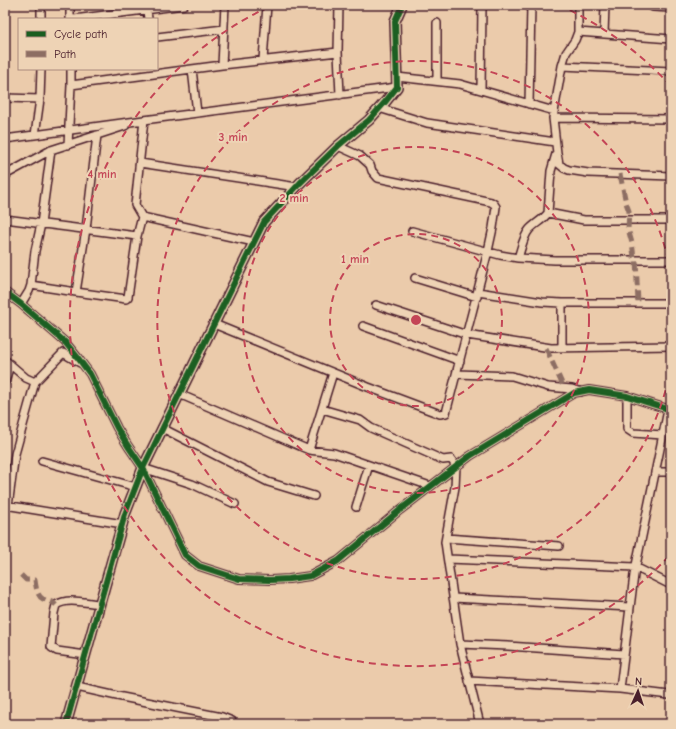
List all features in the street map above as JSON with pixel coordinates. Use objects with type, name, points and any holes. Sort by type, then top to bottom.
[{"type":"street","points":[[41,5],[41,18]]},
{"type":"street","points":[[70,5],[70,18]]},
{"type":"street","points":[[82,18],[184,5]]},
{"type":"street","points":[[222,65],[225,5]]},
{"type":"street","points":[[263,60],[267,5]]},
{"type":"street","points":[[339,5],[338,52],[340,94]]},
{"type":"street","points":[[66,724],[123,524],[143,468],[264,222],[338,146],[369,120],[397,87],[395,21],[402,5]]},
{"type":"street","points":[[481,90],[482,5]]},
{"type":"street","points":[[529,104],[531,5]]},
{"type":"street","points":[[578,5],[578,32],[575,40],[566,53],[562,66],[553,114],[556,153],[559,164],[569,170],[588,173],[671,176]]},
{"type":"street","points":[[604,34],[605,5]]},
{"type":"street","points":[[650,5],[653,7],[671,8]]},
{"type":"street","points":[[147,10],[148,18]]},
{"type":"street","points":[[437,23],[437,81]]},
{"type":"street","points":[[158,37],[224,29]]},
{"type":"street","points":[[578,32],[671,39]]},
{"type":"street","points":[[71,85],[157,71],[192,69],[338,52]]},
{"type":"street","points":[[562,66],[671,71]]},
{"type":"street","points":[[192,69],[197,113]]},
{"type":"street","points":[[34,136],[40,99],[41,70]]},
{"type":"street","points":[[68,145],[71,70]]},
{"type":"street","points":[[397,77],[460,84],[529,104],[553,114],[671,119]]},
{"type":"street","points":[[5,139],[397,87]]},
{"type":"street","points":[[5,98],[40,99]]},
{"type":"street","points":[[379,108],[427,123],[555,142]]},
{"type":"street","points":[[5,175],[51,150],[144,120]]},
{"type":"street","points":[[31,284],[76,292],[128,298],[137,236],[142,217],[135,205],[144,120]]},
{"type":"street","points":[[76,292],[86,229],[97,135]]},
{"type":"street","points":[[214,324],[440,414],[446,413],[478,294],[493,228],[496,207],[491,202],[378,178],[372,171],[370,165],[360,156],[338,146]]},
{"type":"street","points":[[21,304],[29,291],[31,284],[51,150]]},
{"type":"street","points":[[518,258],[528,231],[548,213],[551,171],[556,153]]},
{"type":"street","points":[[140,163],[297,187]]},
{"type":"street","points":[[548,213],[584,220],[671,220]]},
{"type":"street","points":[[142,217],[254,242]]},
{"type":"street","points":[[5,219],[137,236]]},
{"type":"street","points":[[412,231],[518,258],[555,260],[671,260]]},
{"type":"street","points":[[415,278],[478,294],[542,302],[671,303]]},
{"type":"street","points":[[5,292],[64,342],[90,374],[128,446],[143,468],[185,555],[199,566],[239,579],[289,580],[310,576],[338,561],[430,486],[470,456],[574,393],[589,390],[627,396],[670,410],[663,435],[635,567],[620,689]]},
{"type":"street","points":[[562,303],[562,348]]},
{"type":"street","points":[[376,305],[467,335],[551,348],[671,346]]},
{"type":"street","points":[[362,326],[460,361]]},
{"type":"street","points":[[83,365],[63,353],[35,382],[15,454],[7,506],[123,524]]},
{"type":"street","points":[[8,362],[26,378],[35,382]]},
{"type":"street","points":[[5,382],[8,362]]},
{"type":"street","points":[[309,450],[334,373]]},
{"type":"street","points":[[457,374],[512,376],[548,387],[572,388],[581,392]]},
{"type":"street","points":[[179,394],[309,450],[334,454],[430,486]]},
{"type":"street","points":[[627,396],[627,429],[633,433],[663,435]]},
{"type":"street","points":[[322,409],[360,420],[371,428],[436,457],[443,460],[450,460],[456,466],[456,487],[445,542],[460,644],[480,724]]},
{"type":"street","points":[[162,428],[268,482],[314,496]]},
{"type":"street","points":[[42,461],[136,487]]},
{"type":"street","points":[[356,507],[369,465]]},
{"type":"street","points":[[143,468],[192,484],[235,504]]},
{"type":"street","points":[[655,472],[671,472]]},
{"type":"street","points":[[446,538],[559,546]]},
{"type":"street","points":[[448,559],[635,567],[671,585]]},
{"type":"street","points":[[453,598],[630,606]]},
{"type":"street","points":[[86,655],[57,651],[51,647],[56,605],[60,602],[67,601],[100,604]]},
{"type":"street","points":[[460,644],[624,654]]},
{"type":"street","points":[[469,681],[620,689],[669,695]]},
{"type":"street","points":[[77,687],[124,698],[222,717],[232,721],[232,724]]},
{"type":"marked path","points":[[620,174],[629,211],[628,229],[634,257],[636,259],[638,303]]},
{"type":"marked path","points":[[546,348],[564,388]]},
{"type":"marked path","points":[[21,575],[26,580],[35,580],[39,596],[56,605]]},
{"type":"cycle path","points":[[66,724],[125,514],[143,468],[264,222],[300,183],[338,146],[369,120],[397,87],[395,21],[402,5]]},
{"type":"cycle path","points":[[5,292],[65,342],[90,374],[117,428],[143,468],[185,555],[199,566],[239,579],[270,580],[310,576],[338,561],[400,510],[470,456],[574,393],[589,390],[627,396],[671,410]]}]
